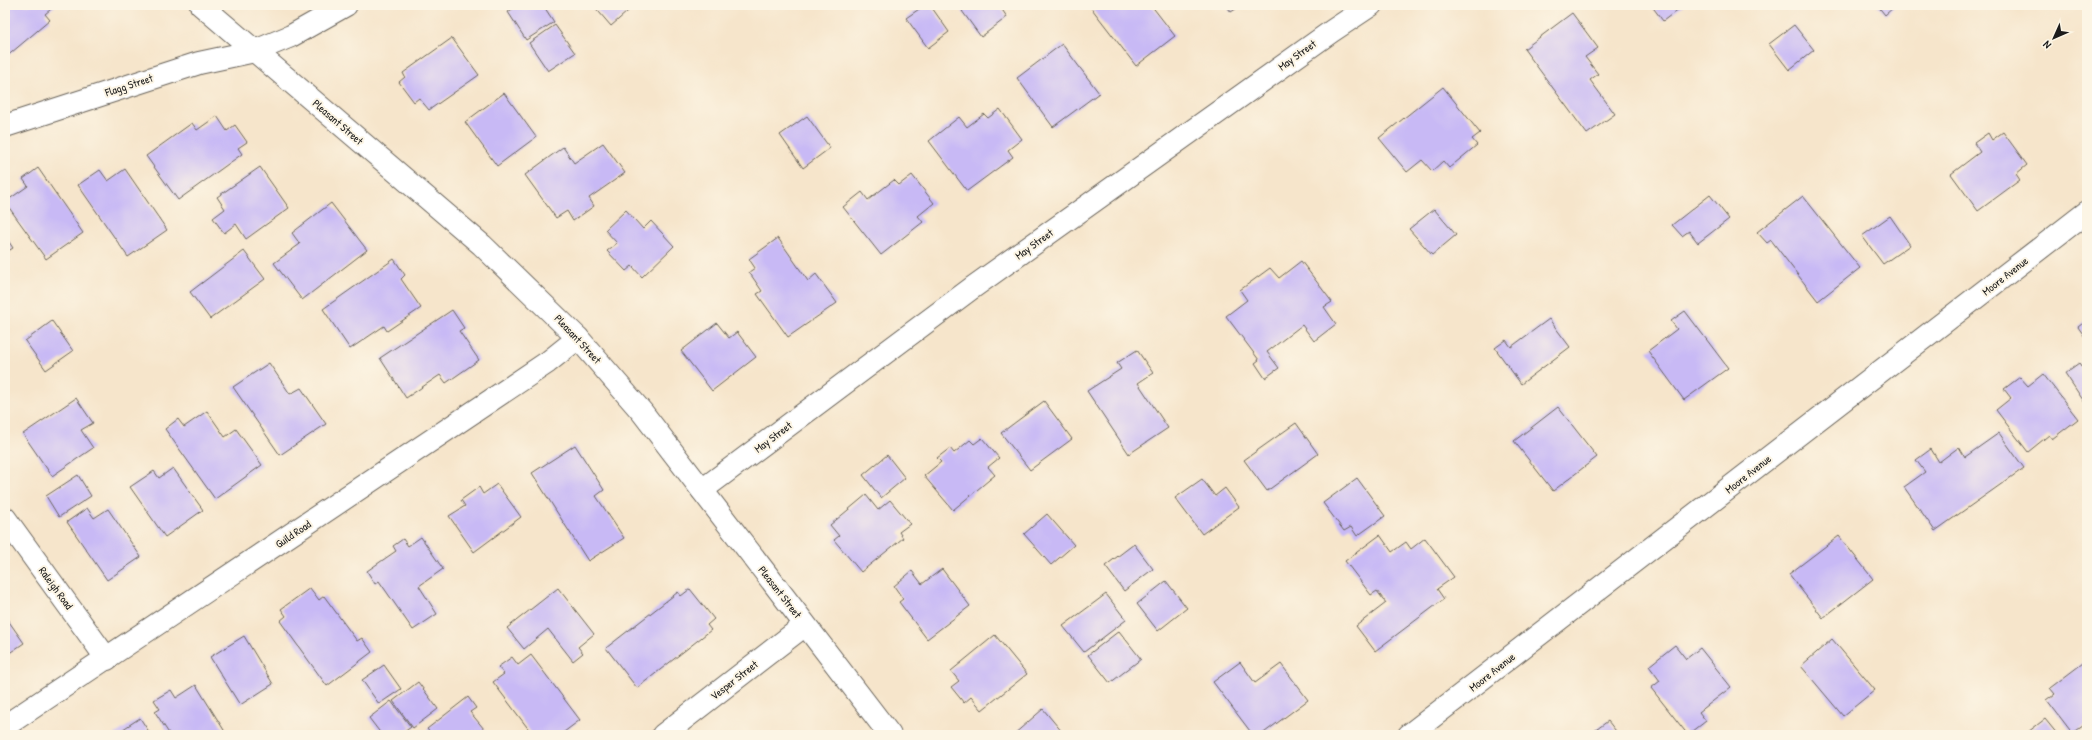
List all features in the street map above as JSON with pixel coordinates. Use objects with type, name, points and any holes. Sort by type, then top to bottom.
[{"type":"street","name":"Pleasant Street","points":[[201,5],[482,245],[578,338],[642,412],[890,735]]},
{"type":"street","name":"Flagg Street","points":[[5,126],[198,63],[255,51],[290,36],[346,5]]},
{"type":"street","name":"May Street","points":[[702,490],[972,288],[1332,31],[1371,5]]},
{"type":"street","name":"Moore Avenue","points":[[1410,735],[2087,212]]},
{"type":"street","name":"Guild Road","points":[[5,726],[548,362],[578,338]]},
{"type":"street","name":"Raleigh Road","points":[[5,518],[107,658]]},
{"type":"street","name":"Vesper Street","points":[[663,735],[805,625]]},
{"type":"building","points":[[5,5],[56,5],[45,14],[50,20],[5,58]]},
{"type":"building","points":[[518,5],[543,5],[554,22],[526,40],[508,12]]},
{"type":"building","points":[[593,5],[635,5],[611,26]]},
{"type":"building","points":[[925,5],[930,5],[949,32],[928,48],[906,18]]},
{"type":"building","points":[[969,5],[999,5],[1007,17],[981,37],[962,11]]},
{"type":"building","points":[[1089,5],[1151,5],[1175,36],[1136,66]]},
{"type":"building","points":[[1226,5],[1242,5],[1231,12]]},
{"type":"building","points":[[1651,5],[1684,5],[1663,21]]},
{"type":"building","points":[[1877,5],[1893,5],[1894,7],[1885,15]]},
{"type":"building","points":[[1572,13],[1598,48],[1585,57],[1598,74],[1590,80],[1615,114],[1587,134],[1524,49]]},
{"type":"building","points":[[555,25],[575,53],[548,71],[529,43]]},
{"type":"building","points":[[1794,25],[1814,50],[1789,70],[1769,44]]},
{"type":"building","points":[[452,38],[479,75],[429,110],[419,98],[414,102],[399,82],[405,77],[403,73]]},
{"type":"building","points":[[1062,44],[1099,93],[1053,127],[1017,78]]},
{"type":"building","points":[[1443,87],[1480,133],[1472,139],[1477,145],[1449,168],[1443,161],[1432,171],[1422,160],[1407,172],[1379,138]]},
{"type":"building","points":[[504,93],[536,137],[497,166],[465,122]]},
{"type":"building","points":[[1000,109],[1022,139],[1008,150],[1013,157],[967,191],[929,141],[959,117],[967,127],[984,114],[988,118]]},
{"type":"building","points":[[217,116],[227,131],[235,125],[247,142],[238,148],[242,154],[178,200],[146,156],[192,123],[197,130]]},
{"type":"building","points":[[807,116],[830,148],[803,168],[780,135]]},
{"type":"building","points":[[2003,132],[2027,165],[2016,174],[2020,180],[1978,211],[1951,174],[1980,152],[1974,143],[1988,133],[1992,140]]},
{"type":"building","points":[[603,143],[625,173],[589,198],[594,206],[573,221],[567,211],[556,218],[525,175],[563,147],[574,163]]},
{"type":"building","points":[[260,167],[289,208],[246,239],[236,224],[224,233],[213,218],[225,209],[217,197]]},
{"type":"building","points":[[38,168],[83,233],[46,259],[5,202],[28,186],[23,179]]},
{"type":"building","points":[[125,169],[167,230],[128,257],[78,185],[100,170],[108,181]]},
{"type":"building","points":[[912,175],[934,203],[918,216],[923,222],[881,255],[843,207],[862,192],[868,200],[894,180],[899,185]]},
{"type":"building","points":[[1710,195],[1729,219],[1698,243],[1689,231],[1682,236],[1672,225]]},
{"type":"building","points":[[1803,196],[1860,268],[1818,301],[1771,240],[1767,243],[1757,232]]},
{"type":"building","points":[[331,203],[367,250],[302,300],[274,263],[300,244],[292,233]]},
{"type":"building","points":[[1434,209],[1456,235],[1432,255],[1409,229]]},
{"type":"building","points":[[626,210],[643,229],[651,221],[674,246],[642,277],[632,266],[626,271],[607,251],[617,243],[605,230]]},
{"type":"building","points":[[1890,216],[1910,245],[1883,264],[1862,236]]},
{"type":"building","points":[[5,236],[13,248],[5,253]]},
{"type":"building","points":[[778,238],[808,281],[816,274],[837,303],[788,337],[757,294],[762,291],[749,272],[755,268],[749,259]]},
{"type":"building","points":[[244,251],[265,279],[210,319],[190,292]]},
{"type":"building","points":[[394,259],[405,275],[401,279],[421,308],[387,331],[384,326],[350,349],[323,309]]},
{"type":"building","points":[[1301,261],[1332,302],[1324,307],[1336,324],[1314,341],[1302,325],[1267,352],[1279,368],[1265,378],[1255,363],[1259,360],[1226,316],[1247,300],[1240,290],[1270,268],[1279,278]]},
{"type":"building","points":[[452,310],[464,328],[459,331],[479,360],[446,383],[440,375],[406,398],[380,358]]},
{"type":"building","points":[[1685,311],[1728,368],[1684,400],[1648,351],[1677,329],[1671,321]]},
{"type":"building","points":[[1549,319],[1570,347],[1521,384],[1495,348],[1506,340],[1511,347]]},
{"type":"building","points":[[2087,320],[2087,340],[2078,327]]},
{"type":"building","points":[[52,321],[73,351],[46,370],[25,341]]},
{"type":"building","points":[[717,323],[729,338],[737,332],[756,357],[712,391],[681,351]]},
{"type":"building","points":[[1137,350],[1153,373],[1138,383],[1168,428],[1129,454],[1087,391],[1121,369],[1117,363]]},
{"type":"building","points":[[269,363],[290,394],[301,388],[326,424],[280,455],[233,387]]},
{"type":"building","points":[[2079,363],[2087,374],[2087,406],[2065,373]]},
{"type":"building","points":[[2043,374],[2078,419],[2052,439],[2049,435],[2028,452],[1996,410],[2011,398],[2004,389],[2020,377],[2028,386]]},
{"type":"building","points":[[76,398],[93,423],[81,430],[93,448],[52,476],[23,434]]},
{"type":"building","points":[[1044,401],[1072,439],[1030,470],[1001,433]]},
{"type":"building","points":[[1558,407],[1597,457],[1553,491],[1514,441]]},
{"type":"building","points":[[207,411],[225,437],[236,429],[262,465],[215,499],[165,429],[178,419],[184,427]]},
{"type":"building","points":[[1296,423],[1318,454],[1267,491],[1244,460]]},
{"type":"building","points":[[1999,433],[2024,468],[1935,531],[1904,487],[1925,472],[1916,460],[1931,449],[1939,462],[1959,447],[1965,457]]},
{"type":"building","points":[[982,438],[999,458],[988,467],[995,475],[953,510],[924,476],[941,462],[937,458],[950,448],[954,453],[970,440],[974,444]]},
{"type":"building","points":[[575,445],[604,490],[596,496],[624,538],[588,561],[532,473]]},
{"type":"building","points":[[887,455],[905,478],[881,498],[863,475]]},
{"type":"building","points":[[173,468],[203,510],[165,537],[130,487],[154,471],[159,478]]},
{"type":"building","points":[[78,475],[91,496],[59,517],[46,496]]},
{"type":"building","points":[[1357,478],[1385,516],[1357,536],[1351,527],[1344,531],[1323,503]]},
{"type":"building","points":[[1202,479],[1215,496],[1225,488],[1239,507],[1202,534],[1175,498]]},
{"type":"building","points":[[497,484],[521,517],[474,552],[449,516],[465,506],[461,500],[479,487],[483,494]]},
{"type":"building","points":[[866,495],[878,510],[890,500],[910,524],[899,532],[903,538],[861,572],[834,540],[839,536],[830,525]]},
{"type":"building","points":[[87,508],[94,518],[108,509],[141,557],[107,580],[67,522]]},
{"type":"building","points":[[1047,514],[1074,545],[1051,565],[1024,534]]},
{"type":"building","points":[[1380,535],[1392,552],[1406,542],[1411,549],[1425,538],[1454,577],[1437,589],[1444,599],[1375,651],[1356,626],[1386,603],[1377,591],[1371,595],[1345,561]]},
{"type":"building","points":[[1839,536],[1873,579],[1823,618],[1789,574]]},
{"type":"building","points":[[421,537],[443,569],[419,586],[437,614],[413,630],[379,581],[375,584],[367,571],[396,551],[393,546],[403,539],[408,546]]},
{"type":"building","points":[[1134,544],[1153,569],[1124,591],[1105,566]]},
{"type":"building","points":[[942,569],[970,606],[927,639],[899,602],[903,599],[894,586],[912,571],[922,584]]},
{"type":"building","points":[[1166,581],[1187,608],[1158,631],[1137,604]]},
{"type":"building","points":[[310,588],[319,600],[324,596],[357,641],[362,638],[372,652],[327,686],[280,621],[286,616],[281,609]]},
{"type":"building","points":[[558,588],[594,634],[578,647],[583,653],[573,661],[548,629],[524,649],[507,628]]},
{"type":"building","points":[[690,589],[714,619],[707,625],[711,630],[637,688],[606,648],[678,592],[681,596]]},
{"type":"building","points":[[1106,594],[1126,620],[1084,652],[1063,626]]},
{"type":"building","points":[[5,616],[24,643],[5,656]]},
{"type":"building","points":[[1119,631],[1141,659],[1110,683],[1088,655]]},
{"type":"building","points":[[995,635],[1027,674],[982,710],[971,697],[964,703],[951,687],[959,681],[951,671]]},
{"type":"building","points":[[244,636],[273,684],[240,705],[210,657]]},
{"type":"building","points":[[1832,639],[1875,690],[1843,716],[1801,666]]},
{"type":"building","points":[[1675,645],[1686,659],[1700,648],[1731,687],[1699,712],[1706,721],[1688,735],[1651,688],[1660,681],[1649,666]]},
{"type":"building","points":[[531,655],[580,720],[560,735],[533,735],[493,682],[504,674],[498,667],[512,657],[518,665]]},
{"type":"building","points":[[2087,660],[2087,724],[2073,734],[2047,700],[2055,694],[2050,688]]},
{"type":"building","points":[[1240,662],[1255,683],[1281,664],[1308,700],[1261,735],[1253,735],[1213,682]]},
{"type":"building","points":[[384,665],[401,689],[379,704],[362,680]]},
{"type":"building","points":[[418,682],[438,709],[413,728],[393,701]]},
{"type":"building","points":[[196,685],[227,735],[170,735],[155,712],[160,709],[154,700],[171,690],[176,698]]},
{"type":"building","points":[[468,697],[476,708],[470,712],[489,735],[432,735],[427,729]]},
{"type":"building","points":[[391,701],[411,727],[400,735],[382,735],[369,718]]},
{"type":"building","points":[[1043,709],[1063,733],[1061,735],[1013,735]]},
{"type":"building","points":[[140,718],[151,735],[114,735]]},
{"type":"building","points":[[2045,719],[2058,735],[2024,735]]},
{"type":"building","points":[[1608,721],[1619,735],[1589,735]]}]
